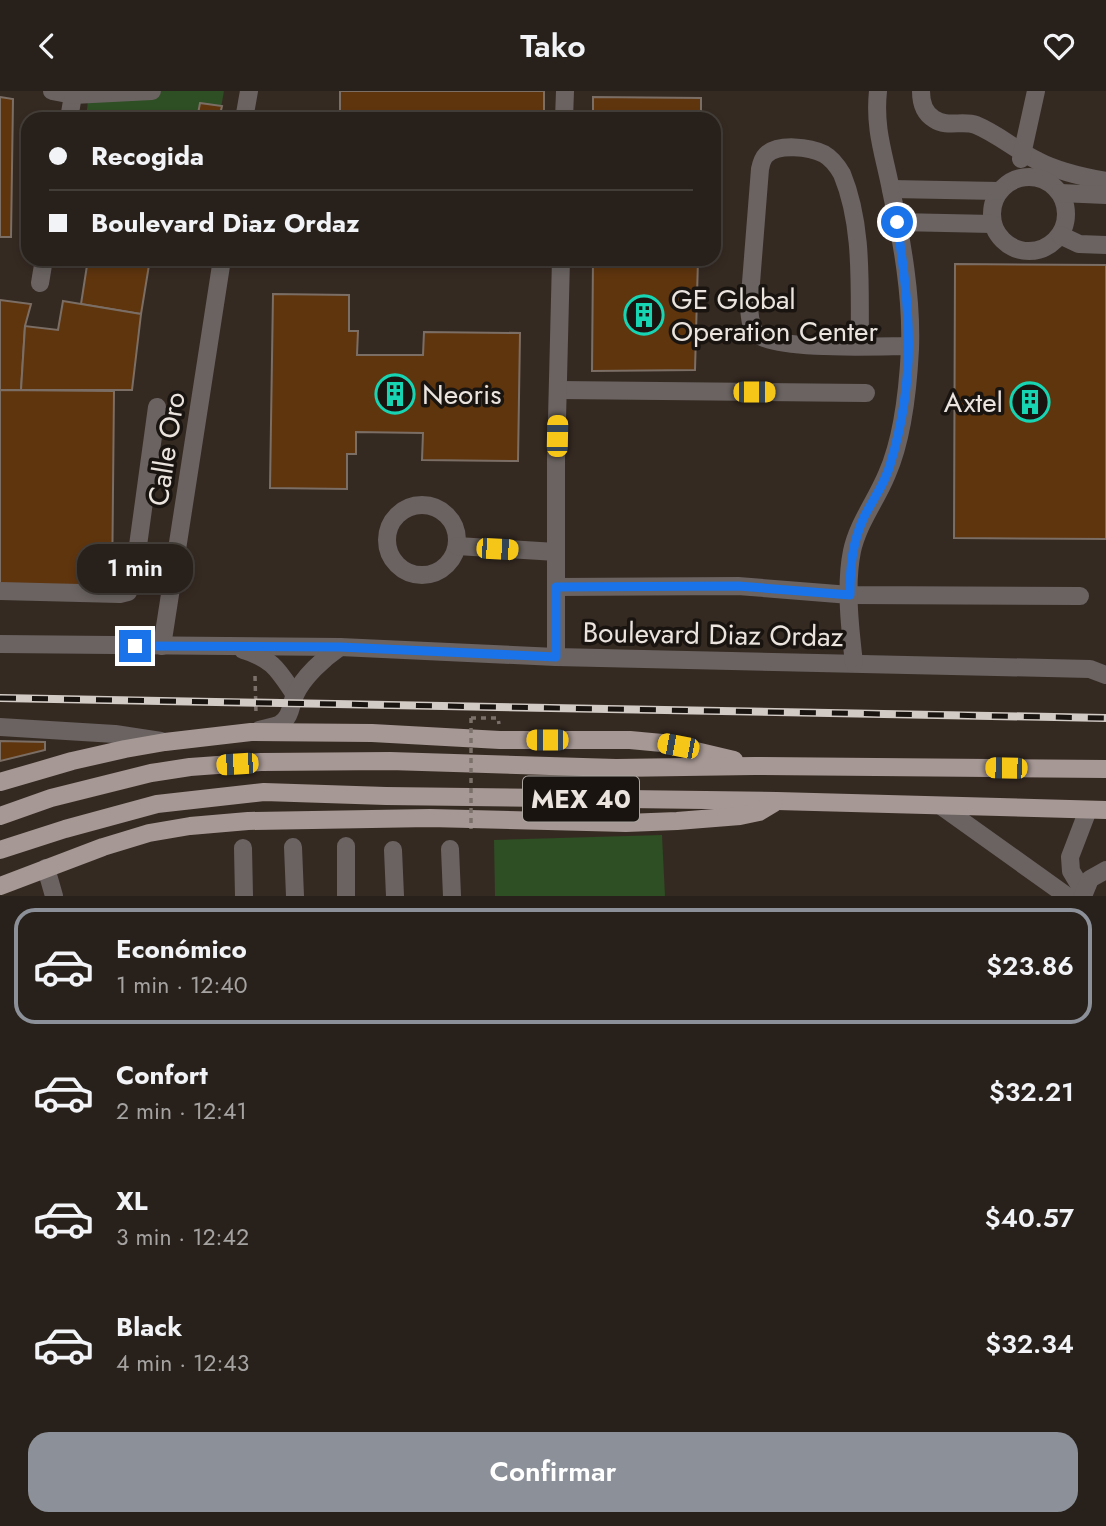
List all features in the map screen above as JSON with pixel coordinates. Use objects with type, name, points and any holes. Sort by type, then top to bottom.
[{"type":"main road","points":[[0,782],[72,761],[253,728],[500,740],[630,740],[694,749],[754,766]]},
{"type":"main road","name":"MEX 40","points":[[0,816],[51,798],[110,782],[164,771],[261,762],[390,761],[616,768],[754,766],[1106,769]]},
{"type":"main road","name":"MEX 40","points":[[0,850],[157,804],[264,792],[1097,810]]},
{"type":"main road","points":[[0,885],[46,867],[149,834],[225,823],[430,818],[625,823],[677,821],[740,816],[759,812],[777,801]]},
{"type":"street","points":[[52,91],[73,95],[152,91]]},
{"type":"street","points":[[245,112],[248,91]]},
{"type":"street","points":[[564,112],[565,91]]},
{"type":"street","points":[[854,663],[850,595],[851,555],[856,536],[893,456],[907,389],[910,346],[906,287],[897,222],[877,132],[878,91]]},
{"type":"street","points":[[921,91],[922,104],[936,122],[973,124],[1022,150],[1035,160],[1058,170],[1106,181]]},
{"type":"street","points":[[1018,178],[1036,91]]},
{"type":"street","points":[[70,112],[73,95]]},
{"type":"street","points":[[860,346],[858,251],[853,215],[841,173],[824,154],[806,149],[777,149],[768,153],[762,160],[760,169],[749,308],[755,333],[765,338],[812,347],[910,346]]},
{"type":"street","points":[[1018,178],[1041,179],[1051,185],[1059,193],[1066,214],[1059,235],[1051,244],[1041,249],[1017,249],[1006,243],[993,223],[994,201],[999,191],[1018,178]]},
{"type":"street","points":[[891,190],[999,191]]},
{"type":"street","points":[[1059,193],[1106,195]]},
{"type":"street","points":[[897,222],[993,223]]},
{"type":"street","points":[[1059,235],[1079,244],[1106,245]]},
{"type":"street","points":[[40,283],[43,266]]},
{"type":"street","name":"Calle Oro","points":[[162,646],[221,266]]},
{"type":"street","points":[[556,657],[561,266]]},
{"type":"street","points":[[558,390],[866,393]]},
{"type":"street","points":[[0,591],[128,592],[133,582],[157,407]]},
{"type":"street","points":[[457,546],[556,552]]},
{"type":"street","points":[[556,587],[738,586],[850,595],[1080,596]]},
{"type":"street","name":"Boulevard Diaz Ordaz","points":[[0,644],[340,647],[556,657],[854,663],[1098,672],[1106,661]]},
{"type":"street","points":[[230,645],[271,662],[295,695]]},
{"type":"street","points":[[253,728],[280,723],[292,711],[295,695],[322,659],[340,647]]},
{"type":"street","points":[[0,727],[115,734],[165,742]]},
{"type":"street","points":[[942,806],[1077,894]]},
{"type":"street","points":[[1077,894],[1070,857],[1097,810]]},
{"type":"street","points":[[346,846],[346,896]]},
{"type":"street","points":[[293,847],[296,896]]},
{"type":"street","points":[[243,848],[244,896]]},
{"type":"street","points":[[450,849],[452,896]]},
{"type":"street","points":[[393,850],[395,896]]},
{"type":"street","points":[[46,867],[54,896]]},
{"type":"street","points":[[1077,894],[1090,879],[1106,870]]},
{"type":"path","points":[[253,728],[255,673]]},
{"type":"path","points":[[471,829],[471,718],[498,718]]},
{"type":"green space","points":[[89,91],[224,91],[220,112],[87,112]]},
{"type":"green space","points":[[662,835],[665,896],[495,896],[494,840]]},
{"type":"building","points":[[340,91],[544,91],[544,112],[340,112]]},
{"type":"building","points":[[0,97],[13,99],[11,237],[0,237]]},
{"type":"building","points":[[593,97],[701,98],[701,112],[593,112]]},
{"type":"building","points":[[200,103],[222,106],[221,112],[198,112]]},
{"type":"building","name":"Axtel","points":[[955,264],[1106,265],[1106,539],[954,538]]},
{"type":"building","points":[[87,266],[149,266],[141,314],[81,304]]},
{"type":"building","name":"GE Global Operation Center","points":[[593,266],[698,266],[695,370],[592,371]]},
{"type":"building","name":"Neoris","points":[[273,294],[349,295],[349,331],[358,331],[357,355],[423,355],[424,332],[520,333],[518,461],[422,460],[423,433],[356,432],[356,454],[347,454],[347,489],[270,488]]},
{"type":"building","points":[[0,300],[31,304],[25,326],[21,390],[0,390]]},
{"type":"building","points":[[63,301],[141,314],[132,390],[21,390],[25,326],[58,330]]},
{"type":"building","points":[[0,390],[114,391],[112,590],[0,589]]},
{"type":"building","points":[[0,741],[45,742],[45,750],[0,761]]},
{"type":"railway","points":[[0,698],[1106,718]]},
{"type":"place","name":"GE Global Operation Center","points":[[644,315]]},
{"type":"place","name":"Neoris","points":[[395,394]]},
{"type":"place","name":"Axtel","points":[[1030,402]]},
{"type":"route","points":[[135,646],[340,647],[556,657],[556,587],[738,586],[850,595],[851,555],[856,536],[888,472],[907,389],[910,346],[906,287],[897,222]]}]
